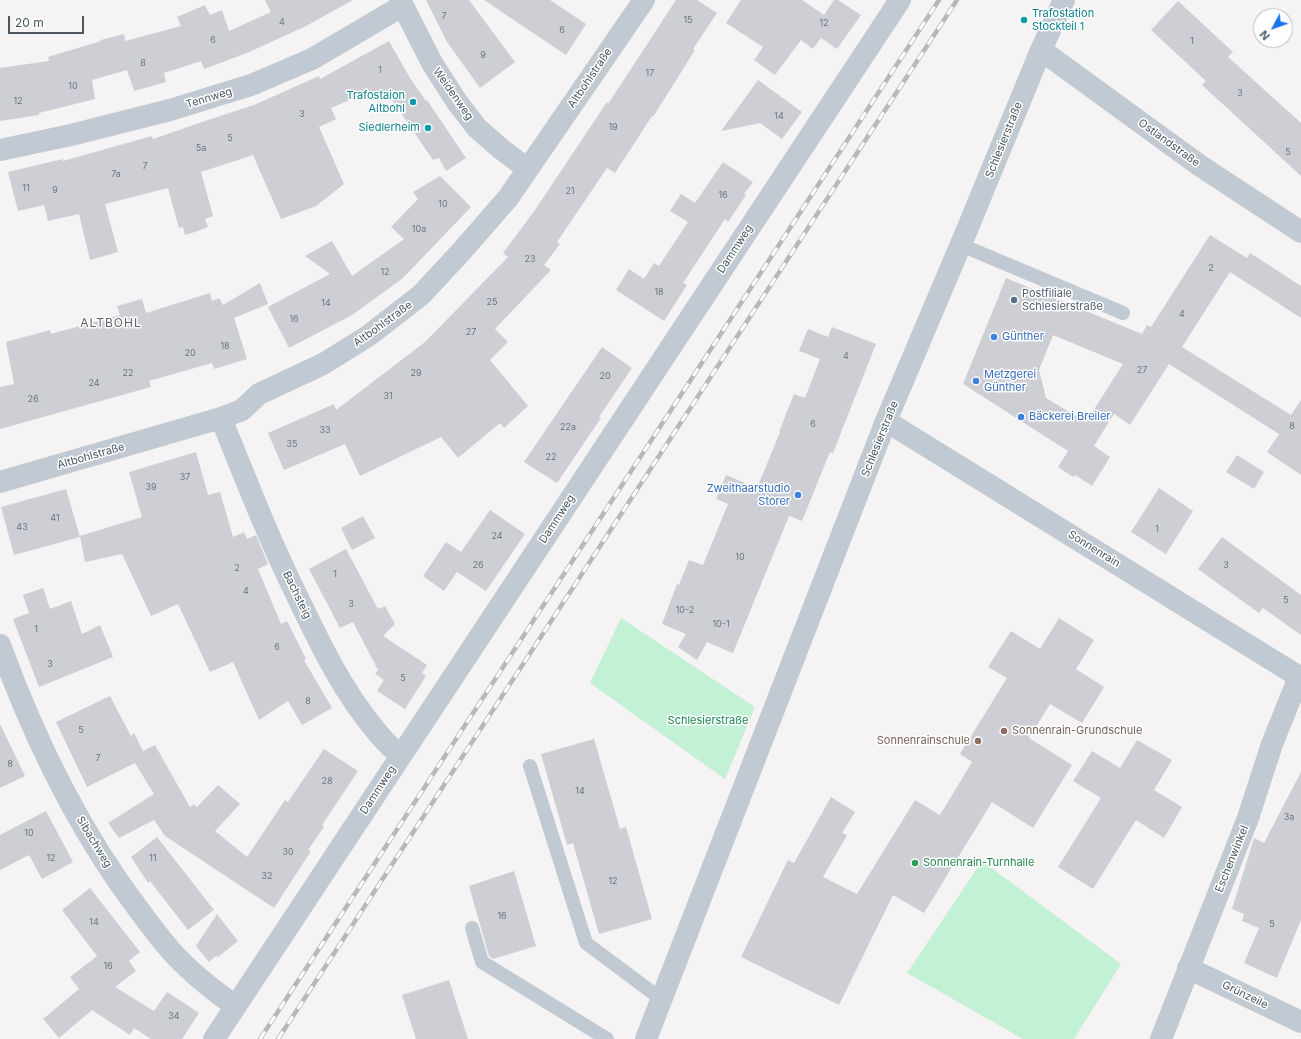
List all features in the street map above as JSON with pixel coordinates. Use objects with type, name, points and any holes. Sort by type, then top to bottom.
[{"type":"street","name":"Altbohlstraße","points":[[0,482],[221,418],[242,410],[259,394],[323,364],[368,336],[421,295],[460,254],[508,198],[644,0]]},
{"type":"street","name":"Dammweg","points":[[214,1039],[900,0]]},
{"type":"street","name":"Schlesierstraße","points":[[646,1039],[886,421],[961,245],[1041,50],[1064,0]]},
{"type":"street","name":"Weidenweg","points":[[401,3],[432,63],[457,102],[473,123],[501,149],[528,169]]},
{"type":"street","name":"Tennweg","points":[[0,150],[71,135],[170,110],[251,85],[312,59],[401,3]]},
{"type":"street","name":"Ostlandstraße","points":[[1041,50],[1199,165],[1301,232]]},
{"type":"street","name":"Bachsteig","points":[[221,418],[260,516],[285,573],[323,650],[347,692],[377,732],[400,756]]},
{"type":"street","name":"Sonnenrain","points":[[886,421],[1300,677]]},
{"type":"street","name":"Sibachweg","points":[[0,645],[11,675],[48,758],[78,817],[121,887],[154,931],[188,968],[235,1006]]},
{"type":"street","name":"Eschenwinkel","points":[[1160,1039],[1248,818],[1272,744],[1300,677]]},
{"type":"street","name":"Grünzeile","points":[[1188,968],[1301,1022]]},
{"type":"lane","points":[[961,245],[1123,313]]},
{"type":"lane","points":[[530,766],[586,943],[661,999]]},
{"type":"lane","points":[[472,928],[482,962],[607,1039]]},
{"type":"green space","name":"Schlesierstraße","points":[[621,618],[755,707],[725,779],[590,683]]},
{"type":"green space","points":[[982,861],[1121,964],[1074,1039],[1023,1039],[907,973]]},
{"type":"building","points":[[265,0],[353,0],[306,26],[247,53],[204,69],[201,61],[164,73],[166,82],[134,91],[127,70],[92,80],[95,99],[39,113],[39,115],[0,121],[0,68],[49,61],[48,57],[124,34],[125,41],[181,26],[177,17],[205,5],[210,15],[222,10],[229,31],[271,12]]},
{"type":"building","points":[[426,0],[469,0],[515,62],[480,88],[447,42]]},
{"type":"building","points":[[484,0],[550,0],[586,24],[566,55]]},
{"type":"building","points":[[676,0],[697,0],[717,13],[693,49],[695,50],[653,117],[652,116],[615,173],[607,168],[557,242],[560,244],[544,265],[551,270],[495,329],[508,342],[490,360],[528,406],[504,428],[500,423],[458,458],[441,437],[360,476],[345,444],[284,470],[268,433],[334,404],[336,410],[425,342],[508,257],[503,253],[535,210],[607,102],[608,104]]},
{"type":"building","points":[[741,0],[802,0],[824,15],[834,0],[838,0],[861,15],[837,49],[821,38],[813,49],[801,40],[775,75],[754,60],[763,47],[726,23]]},
{"type":"building","points":[[1178,1],[1233,52],[1228,57],[1301,123],[1301,176],[1202,85],[1206,81],[1151,30]]},
{"type":"building","points":[[389,41],[410,78],[426,101],[427,100],[466,158],[446,171],[439,158],[433,160],[386,91],[370,100],[366,93],[331,108],[336,119],[319,127],[344,184],[316,206],[281,219],[253,155],[201,172],[213,216],[205,219],[208,227],[195,232],[185,235],[183,227],[179,228],[168,188],[105,204],[118,252],[90,260],[79,214],[48,221],[44,205],[18,211],[8,172],[63,159],[63,161],[152,136],[153,139],[254,105],[319,76],[320,79]]},
{"type":"building","points":[[758,80],[802,112],[782,139],[760,123],[721,131]]},
{"type":"building","points":[[723,162],[753,182],[744,194],[746,195],[728,222],[725,219],[683,283],[687,285],[664,321],[616,290],[629,269],[644,279],[654,263],[659,266],[688,222],[670,211],[681,194],[695,203]]},
{"type":"building","points":[[440,176],[471,207],[403,278],[352,315],[289,348],[268,307],[330,274],[305,256],[332,241],[352,276],[404,239],[391,227],[418,199],[413,192]]},
{"type":"building","points":[[1210,235],[1247,258],[1250,253],[1301,286],[1301,318],[1230,272],[1182,347],[1291,415],[1301,400],[1301,475],[1267,452],[1279,434],[1169,364],[1130,425],[1114,414],[1094,446],[1110,457],[1092,486],[1075,475],[1073,477],[1058,467],[1068,451],[963,384],[1006,278],[1142,334],[1147,325],[1151,327]],"holes":[[[1053,335],[1123,364],[1086,422],[1046,398],[1039,370]]]},
{"type":"building","points":[[260,283],[268,304],[234,318],[247,359],[214,369],[212,363],[149,381],[151,387],[0,429],[0,387],[14,384],[6,342],[50,330],[51,334],[120,315],[117,306],[142,299],[146,313],[210,293],[212,301],[219,298],[223,305]]},
{"type":"building","points":[[832,327],[876,344],[833,453],[830,452],[802,521],[789,516],[733,653],[707,642],[697,660],[678,647],[686,634],[662,624],[677,584],[679,585],[689,560],[703,565],[728,504],[716,499],[726,475],[757,488],[794,394],[805,398],[820,359],[799,351],[808,329],[828,337]]},
{"type":"building","points":[[602,347],[632,368],[599,417],[601,418],[557,483],[524,462]]},
{"type":"building","points":[[196,452],[208,495],[220,492],[233,537],[244,532],[247,539],[256,535],[268,564],[258,569],[281,624],[287,621],[306,659],[304,660],[332,708],[302,725],[288,701],[259,720],[233,662],[210,672],[178,604],[151,616],[122,554],[85,562],[80,536],[142,517],[129,472]]},
{"type":"building","points":[[1237,455],[1264,472],[1254,489],[1226,472]]},
{"type":"building","points":[[1159,488],[1193,511],[1166,554],[1131,532]]},
{"type":"building","points":[[66,489],[80,537],[14,555],[1,507]]},
{"type":"building","points":[[490,510],[525,534],[486,591],[457,572],[444,591],[423,576],[446,542],[461,552]]},
{"type":"building","points":[[363,516],[375,538],[352,550],[341,528]]},
{"type":"building","points":[[1222,537],[1301,595],[1301,635],[1263,608],[1259,613],[1198,569]]},
{"type":"building","points":[[346,549],[378,609],[385,606],[395,624],[383,636],[427,665],[422,673],[426,676],[405,709],[377,691],[384,680],[375,674],[378,670],[353,622],[340,628],[309,569]]},
{"type":"building","points":[[43,588],[50,609],[71,601],[82,634],[100,625],[113,657],[39,687],[13,619],[29,613],[23,595]]},
{"type":"building","points":[[1059,618],[1094,640],[1076,669],[1104,687],[1082,723],[1050,704],[1029,738],[1072,765],[1033,828],[992,802],[924,913],[893,895],[839,1005],[741,957],[788,860],[794,863],[831,797],[855,812],[842,833],[847,835],[823,877],[857,894],[915,800],[940,815],[972,762],[960,754],[1007,678],[988,667],[1011,631],[1040,649]]},
{"type":"building","points":[[110,696],[131,736],[134,733],[143,751],[155,745],[190,807],[194,804],[197,807],[218,785],[240,804],[215,831],[247,857],[285,800],[288,802],[324,749],[358,771],[322,825],[324,827],[308,850],[311,851],[274,908],[165,836],[154,820],[119,838],[108,823],[154,794],[135,763],[87,787],[56,722]]},
{"type":"building","points":[[0,724],[25,776],[0,788]]},
{"type":"building","points":[[594,739],[620,829],[626,827],[652,919],[599,934],[573,843],[567,845],[541,754]]},
{"type":"building","points":[[1137,740],[1172,760],[1154,790],[1182,807],[1164,838],[1136,820],[1093,889],[1058,867],[1101,798],[1073,781],[1092,751],[1120,768]]},
{"type":"building","points":[[1301,772],[1301,920],[1277,978],[1244,963],[1259,928],[1242,921],[1244,914],[1232,909],[1254,838],[1264,843]]},
{"type":"building","points":[[46,811],[73,862],[42,879],[29,855],[0,870],[0,835]]},
{"type":"building","points":[[157,837],[214,910],[188,930],[150,881],[148,883],[131,857]]},
{"type":"building","points":[[514,871],[536,946],[493,959],[489,956],[469,886]]},
{"type":"building","points":[[90,888],[140,952],[129,961],[136,971],[115,987],[154,1011],[167,992],[199,1013],[182,1039],[151,1039],[134,1028],[130,1035],[92,1010],[59,1038],[43,1019],[79,989],[70,977],[97,956],[62,910]]},
{"type":"building","points":[[217,914],[238,941],[218,957],[216,956],[209,962],[196,946]]},
{"type":"building","points":[[449,980],[468,1039],[416,1039],[402,995]]},
{"type":"railway","points":[[260,1039],[939,0]]},
{"type":"railway","points":[[278,1039],[957,0]]},
{"type":"place","name":"Trafostation Stockteil 1","points":[[1024,20]]},
{"type":"place","name":"Trafostaion Altbohl","points":[[413,102]]},
{"type":"place","name":"Siedlerheim","points":[[428,128]]},
{"type":"place","name":"Postfiliale Schlesierstraße","points":[[1014,300]]},
{"type":"place","name":"Günther","points":[[994,337]]},
{"type":"place","name":"Metzgerei Günther","points":[[976,381]]},
{"type":"place","name":"Bäckerei Breiler","points":[[1021,417]]},
{"type":"place","name":"Zweithaarstudio Storer","points":[[798,495]]},
{"type":"place","name":"Sonnenrain-Grundschule","points":[[1004,731]]},
{"type":"place","name":"Sonnenrainschule","points":[[978,741]]},
{"type":"place","name":"Sonnenrain-Turnhalle","points":[[915,863]]},
{"type":"district","name":"ALTBOHL","points":[[111,323]]}]
